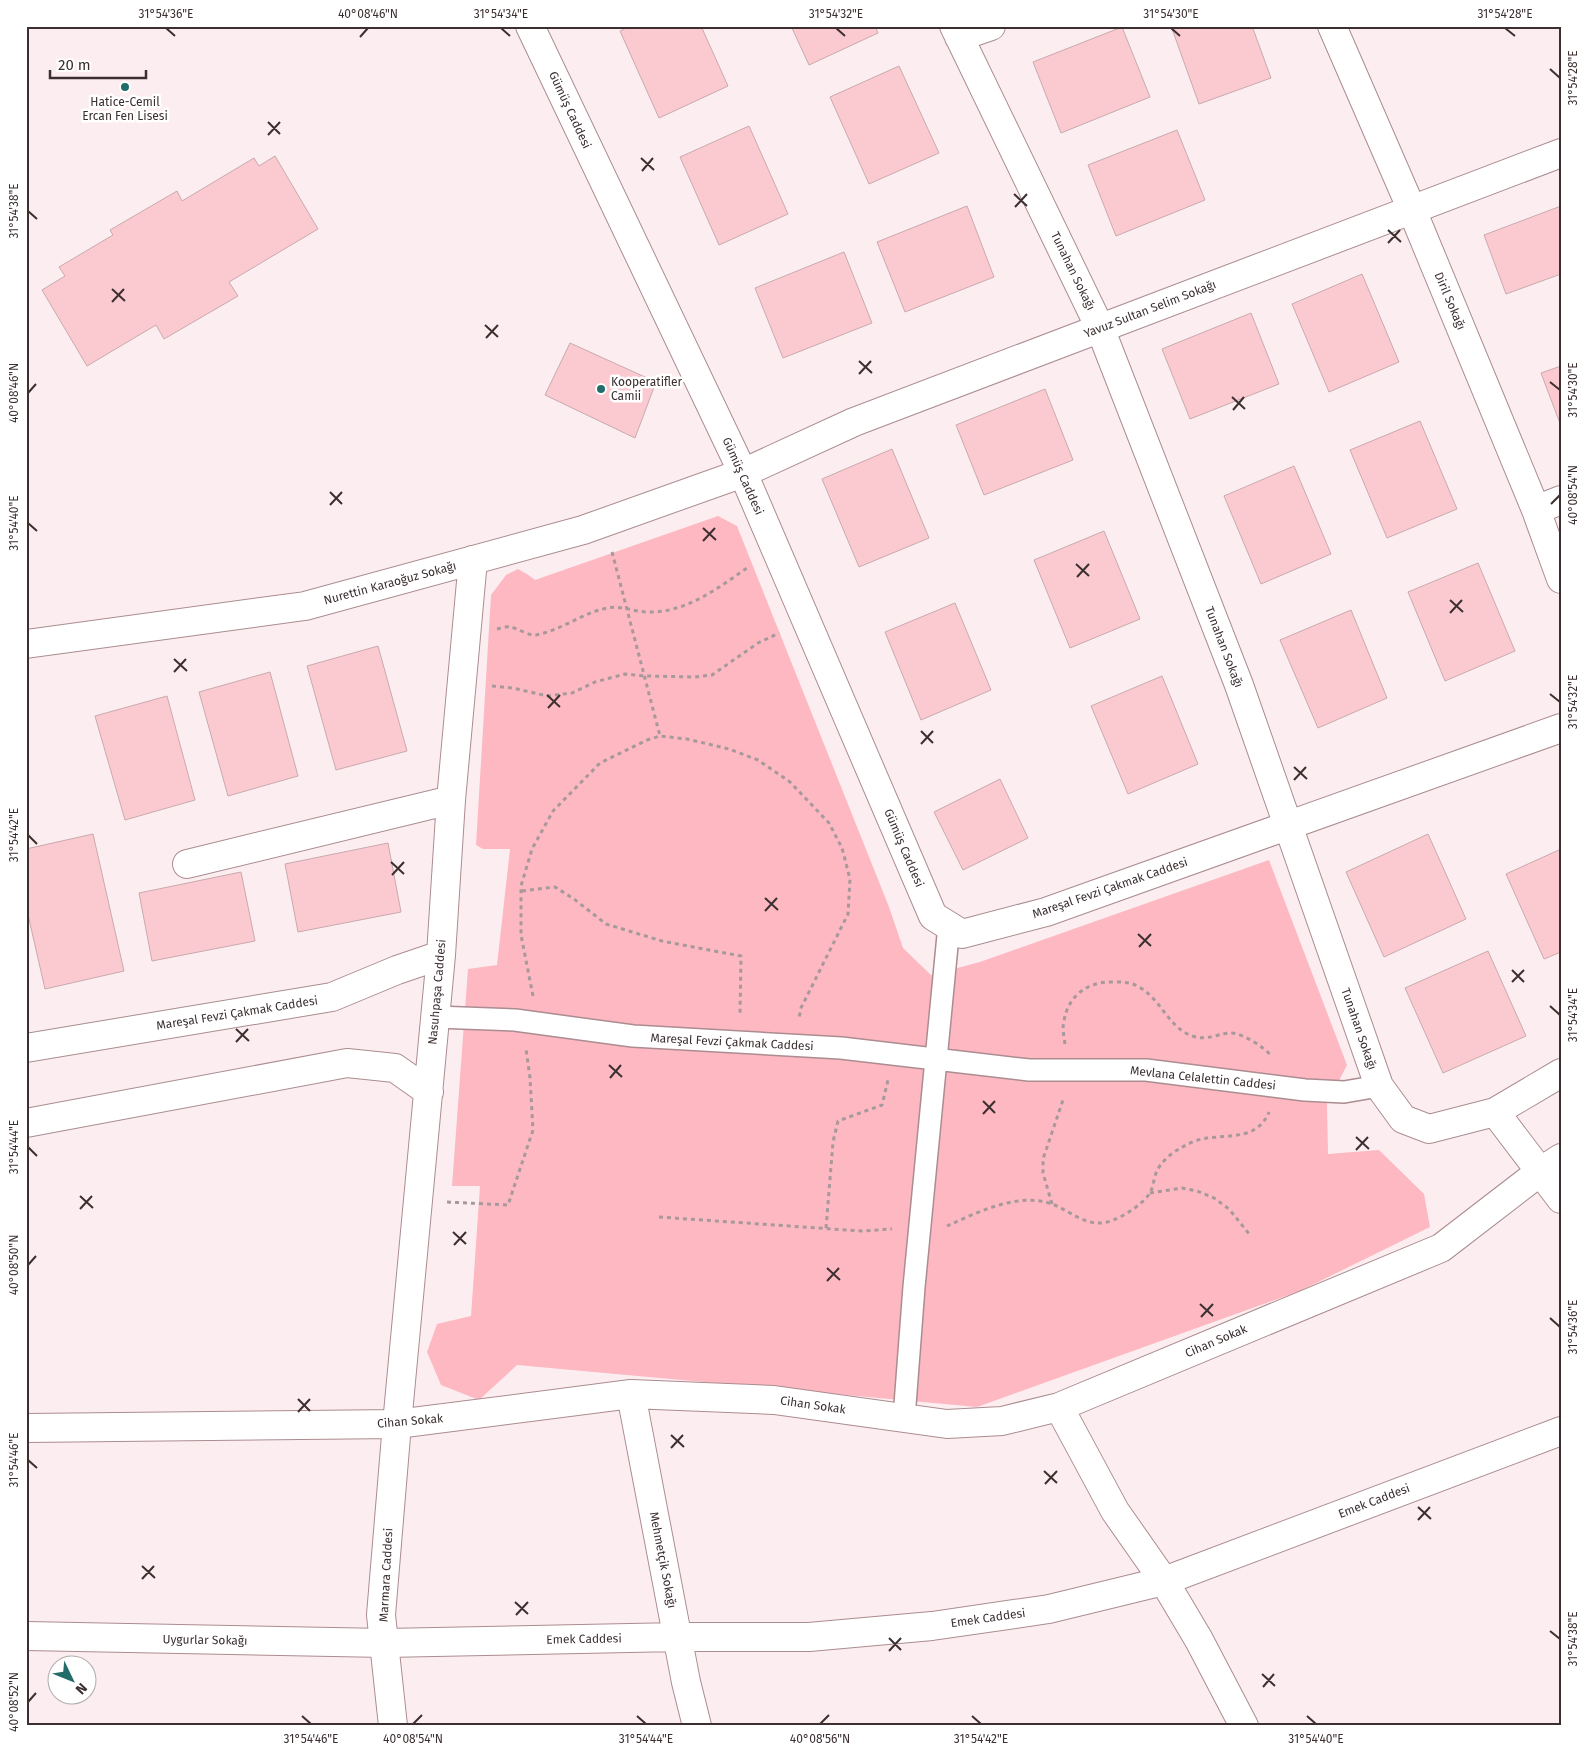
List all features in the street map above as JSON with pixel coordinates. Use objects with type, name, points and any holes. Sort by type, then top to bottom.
[{"type":"street","name":"Gümüş Caddesi","points":[[530,26],[743,473],[933,916],[949,926]]},
{"type":"street","points":[[957,31],[991,26]]},
{"type":"street","name":"Diril Sokağı","points":[[1332,26],[1412,210],[1548,505],[1561,579]]},
{"type":"street","name":"Tunahan Sokağı","points":[[957,31],[1100,328],[1239,685],[1379,1086],[1403,1119],[1429,1129],[1495,1112],[1561,1073]]},
{"type":"street","name":"Yavuz Sultan Selim Sokağı","points":[[743,473],[854,422],[1561,153]]},
{"type":"street","name":"Nurettin Karaoğuz Sokağı","points":[[26,644],[305,606],[583,530],[743,473]]},
{"type":"street","name":"Nasuhpaşa Caddesi","points":[[397,1424],[436,1017],[452,800],[473,560]]},
{"type":"street","name":"Mareşal Fevzi Çakmak Caddesi","points":[[949,926],[962,934],[1046,912],[1561,728]]},
{"type":"street","points":[[187,864],[452,800]]},
{"type":"street","points":[[905,1411],[919,1233],[949,926]]},
{"type":"street","name":"Mareşal Fevzi Çakmak Caddesi","points":[[26,1048],[332,998],[397,970],[441,955]]},
{"type":"street","name":"Mareşal Fevzi Çakmak Caddesi","points":[[436,1017],[531,1022],[632,1036],[840,1048],[937,1058]]},
{"type":"street","name":"Mevlana Celalettin Caddesi","points":[[937,1058],[1029,1070],[1146,1070],[1344,1092],[1379,1086]]},
{"type":"street","points":[[26,1123],[347,1063],[395,1068],[429,1092]]},
{"type":"street","points":[[1495,1112],[1514,1140],[1551,1165],[1561,1199]]},
{"type":"street","name":"Cihan Sokak","points":[[26,1428],[397,1424],[631,1394],[774,1400],[905,1411],[947,1424],[1002,1421],[1059,1406],[1441,1248],[1551,1165]]},
{"type":"street","name":"Mehmetçik Sokağı","points":[[631,1394],[697,1726]]},
{"type":"street","points":[[1059,1406],[1115,1510],[1164,1581],[1199,1640],[1244,1726]]},
{"type":"street","name":"Marmara Caddesi","points":[[393,1726],[381,1615],[397,1424]]},
{"type":"street","name":"Emek Caddesi","points":[[385,1643],[678,1637],[810,1637],[932,1626],[1050,1609],[1164,1581],[1561,1431]]},
{"type":"street","name":"Uygurlar Sokağı","points":[[26,1636],[385,1643]]},
{"type":"path","points":[[604,522],[646,676],[660,736]]},
{"type":"path","points":[[466,636],[510,626],[534,635],[563,626],[591,612],[610,607],[646,612],[668,611],[695,601],[776,549]]},
{"type":"path","points":[[462,688],[481,686],[513,688],[547,696],[572,693],[594,682],[624,674],[694,677],[712,675],[758,643],[806,620]]},
{"type":"path","points":[[418,1203],[464,1202],[508,1205],[532,1130],[530,1078],[531,1022],[521,935],[521,886],[532,849],[552,811],[600,764],[647,740],[660,736],[687,739],[729,749],[758,760],[790,782],[816,808],[829,823],[842,848],[850,879],[848,914],[801,1008],[795,1045]]},
{"type":"path","points":[[522,891],[555,887],[606,924],[662,941],[740,956],[740,1042]]},
{"type":"path","points":[[659,1217],[861,1231],[919,1233],[1011,1201],[1052,1204],[1081,1218],[1101,1224],[1113,1221],[1140,1205],[1150,1193],[1156,1172],[1165,1160],[1179,1149],[1206,1138],[1230,1137],[1254,1131],[1268,1116],[1280,1086],[1276,1061],[1268,1051],[1252,1041],[1231,1033],[1202,1039],[1190,1035],[1178,1027],[1141,987],[1131,983],[1106,982],[1088,986],[1078,993],[1069,1007],[1064,1020],[1068,1070],[1063,1101],[1043,1159],[1043,1173],[1052,1204]]},
{"type":"path","points":[[826,1228],[833,1142],[838,1121],[882,1105],[894,1054]]},
{"type":"path","points":[[1150,1193],[1182,1188],[1197,1191],[1214,1198],[1230,1209],[1250,1235]]},
{"type":"shaded area","points":[[718,516],[737,526],[889,907],[903,948],[931,975],[980,962],[1269,860],[1347,1065],[1327,1104],[1328,1154],[1379,1150],[1424,1194],[1430,1227],[1300,1291],[977,1407],[517,1365],[479,1400],[441,1385],[427,1352],[437,1324],[471,1316],[480,1186],[452,1186],[468,969],[497,965],[510,849],[483,849],[476,845],[491,595],[506,575],[518,569],[535,580]]},
{"type":"building","points":[[630,26],[701,26],[728,86],[659,118],[620,31]]},
{"type":"building","points":[[791,26],[875,26],[878,33],[809,65]]},
{"type":"building","points":[[1171,26],[1252,26],[1271,78],[1199,104]]},
{"type":"building","points":[[1122,27],[1150,97],[1061,133],[1033,62]]},
{"type":"building","points":[[899,66],[939,153],[869,184],[830,97]]},
{"type":"building","points":[[749,126],[788,214],[719,245],[680,157]]},
{"type":"building","points":[[1177,130],[1205,200],[1116,236],[1088,165]]},
{"type":"building","points":[[275,156],[318,229],[229,282],[238,296],[164,339],[156,325],[87,366],[42,290],[65,276],[59,267],[113,235],[110,230],[177,191],[182,201],[254,158],[259,166]]},
{"type":"building","points":[[967,206],[994,277],[905,312],[877,242]]},
{"type":"building","points":[[1561,206],[1561,274],[1506,294],[1484,235]]},
{"type":"building","points":[[844,252],[872,323],[783,358],[755,288]]},
{"type":"building","points":[[1362,274],[1399,362],[1329,392],[1292,304]]},
{"type":"building","points":[[1251,313],[1279,384],[1190,419],[1162,349]]},
{"type":"building","name":"Kooperatifler Camii","points":[[570,343],[656,382],[635,438],[545,395]]},
{"type":"building","points":[[1561,366],[1561,426],[1541,373]]},
{"type":"building","points":[[1045,389],[1073,460],[984,495],[956,425]]},
{"type":"building","points":[[1420,421],[1457,509],[1387,538],[1350,450]]},
{"type":"building","points":[[892,449],[929,538],[859,567],[822,479]]},
{"type":"building","points":[[1294,466],[1331,554],[1261,584],[1224,496]]},
{"type":"building","points":[[1104,531],[1140,619],[1070,648],[1034,560]]},
{"type":"building","points":[[1478,563],[1515,651],[1445,681],[1408,592]]},
{"type":"building","points":[[955,603],[991,690],[921,720],[885,632]]},
{"type":"building","points":[[1351,610],[1387,698],[1318,728],[1280,640]]},
{"type":"building","points":[[378,646],[407,751],[336,770],[307,666]]},
{"type":"building","points":[[270,672],[298,776],[228,796],[199,692]]},
{"type":"building","points":[[1162,676],[1198,764],[1128,794],[1091,706]]},
{"type":"building","points":[[167,696],[195,800],[125,820],[95,716]]},
{"type":"building","points":[[1000,779],[1028,838],[963,870],[934,812]]},
{"type":"building","points":[[93,834],[124,971],[45,989],[26,906],[26,849]]},
{"type":"building","points":[[1428,834],[1466,919],[1384,957],[1346,872]]},
{"type":"building","points":[[388,843],[401,912],[298,932],[285,864]]},
{"type":"building","points":[[1561,849],[1561,952],[1544,959],[1506,874]]},
{"type":"building","points":[[241,872],[255,941],[152,961],[139,893]]},
{"type":"building","points":[[1488,951],[1526,1036],[1443,1073],[1405,988]]},
{"type":"place","name":"Hatice-Cemil Ercan Fen Lisesi","points":[[125,87]]},
{"type":"place","name":"Kooperatifler Camii","points":[[601,389]]}]
